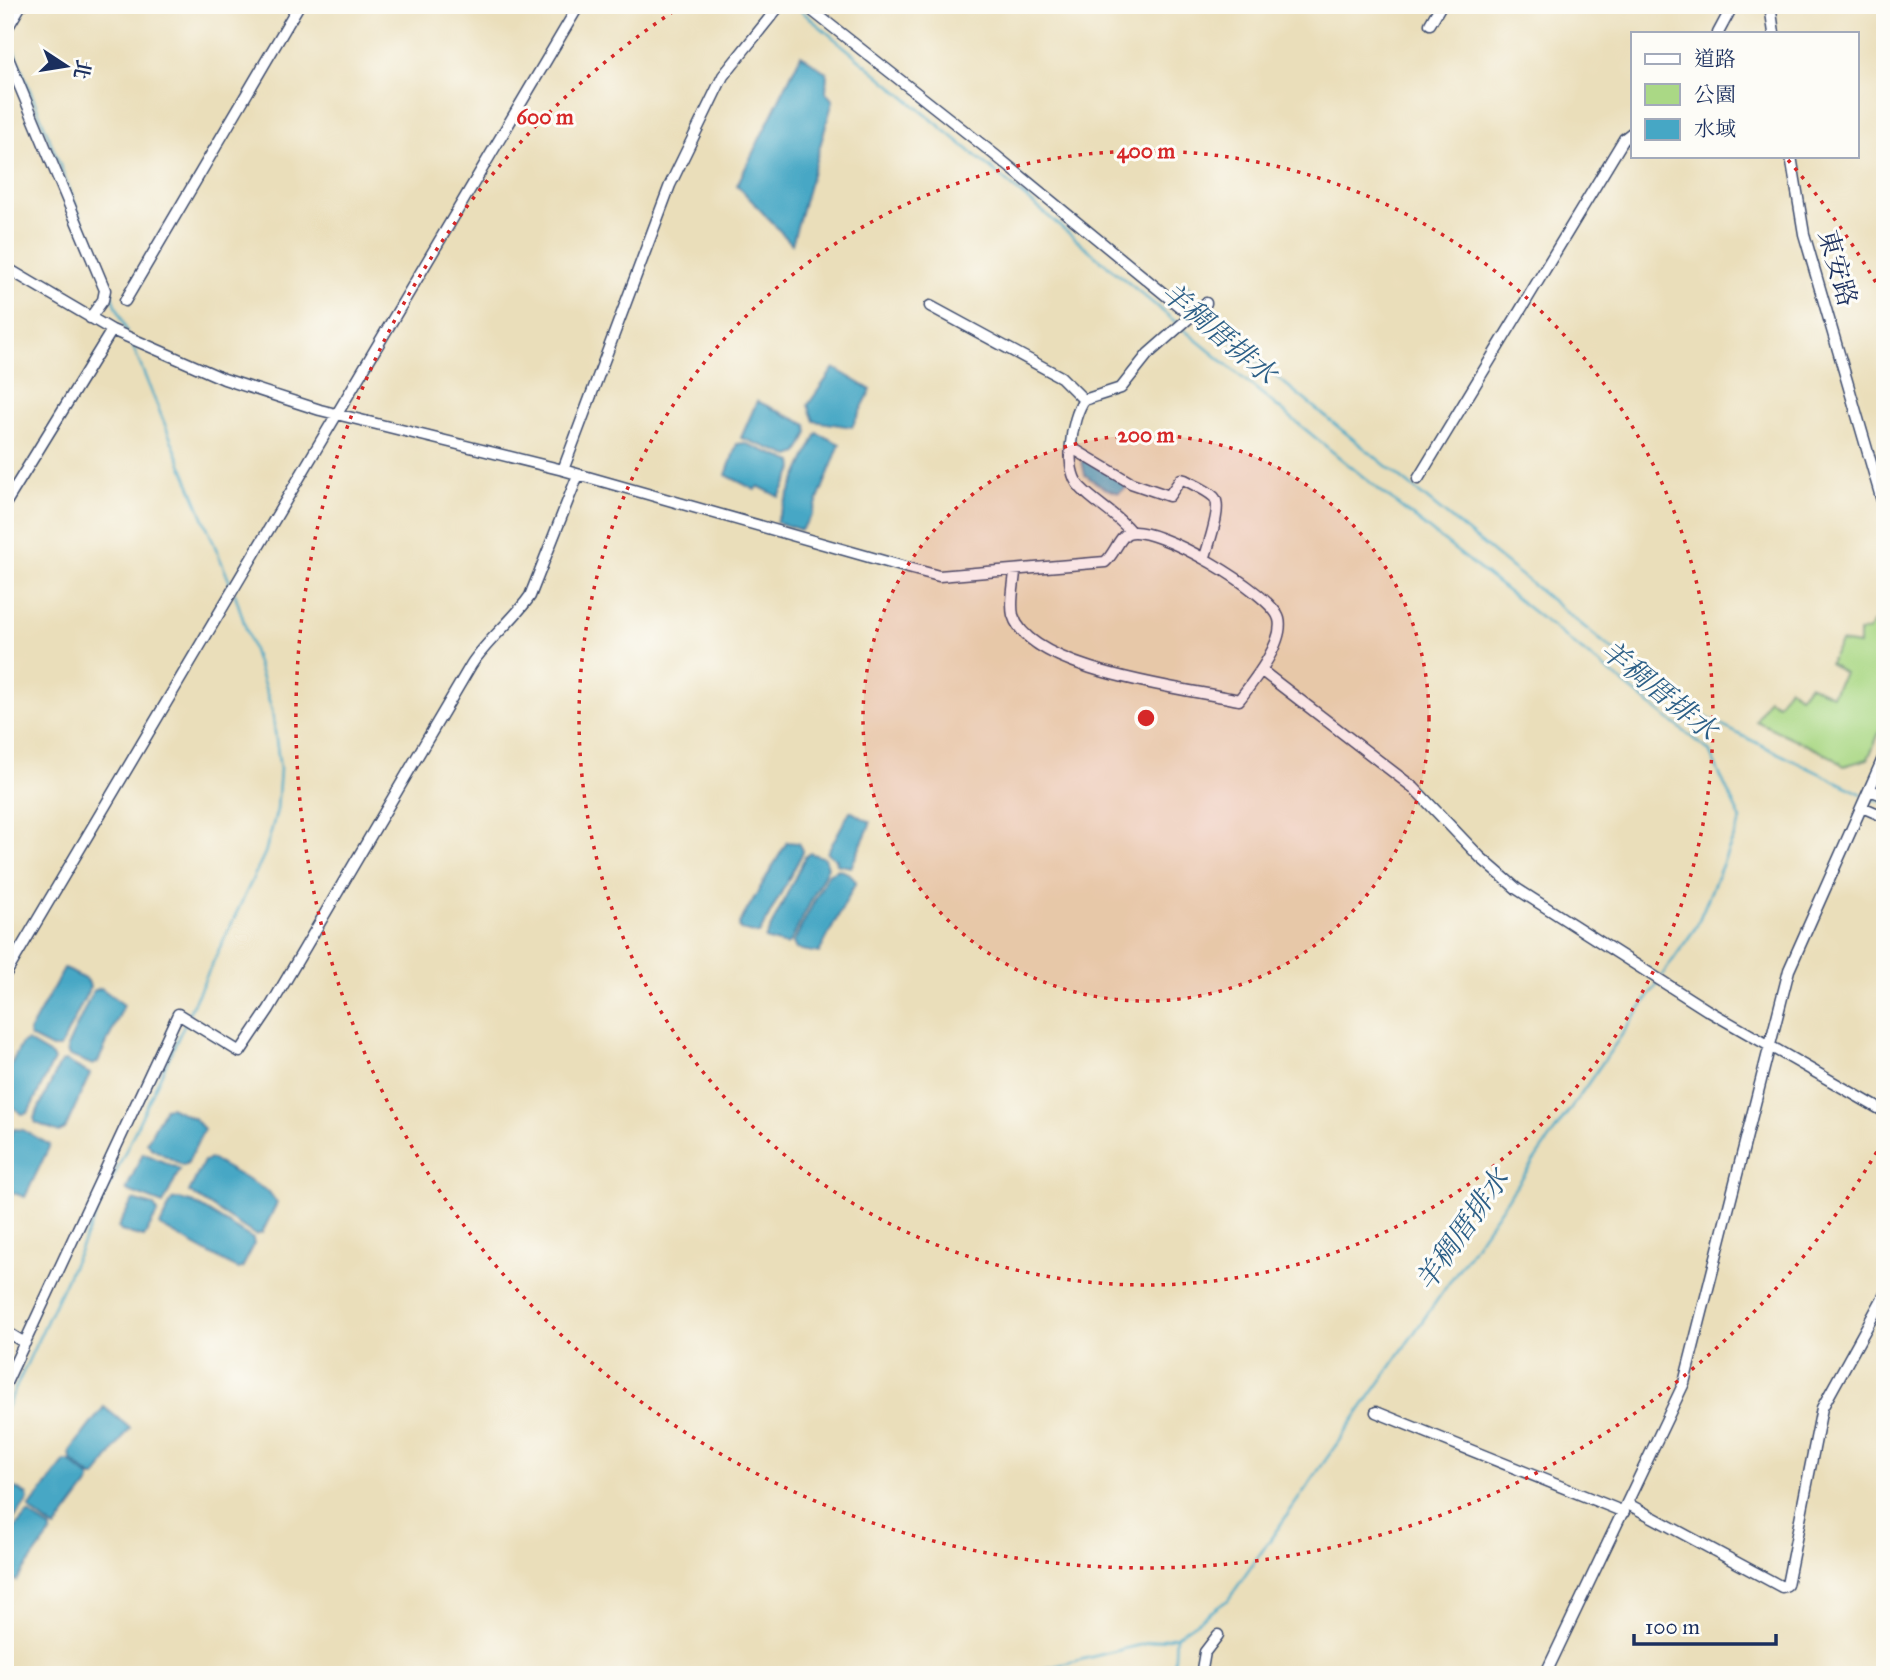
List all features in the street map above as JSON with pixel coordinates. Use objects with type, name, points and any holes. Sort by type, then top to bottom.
[{"type":"street","points":[[7,29],[21,5]]},
{"type":"street","points":[[125,301],[299,5]]},
{"type":"street","points":[[5,975],[579,5]]},
{"type":"street","points":[[805,5],[995,155],[1191,316]]},
{"type":"street","points":[[1430,24],[1441,5]]},
{"type":"street","points":[[1719,32],[1733,5]]},
{"type":"street","points":[[1770,5],[1774,32]]},
{"type":"street","points":[[562,470],[670,185],[723,76],[776,9]]},
{"type":"street","points":[[5,51],[105,290],[103,300],[90,318]]},
{"type":"street","points":[[1418,479],[1624,139],[1631,134]]},
{"type":"street","name":"東安路","points":[[1791,158],[1804,234],[1885,511]]},
{"type":"street","points":[[5,267],[90,318],[224,379],[338,414],[562,470],[939,576],[1015,572],[1105,562],[1125,534],[1131,532]]},
{"type":"street","points":[[1015,572],[1013,614],[1019,628],[1038,648],[1099,671],[1239,700],[1262,671],[1279,633],[1279,619],[1271,607],[1205,557],[1185,547],[1131,532],[1078,486],[1072,465],[1074,416],[1084,400],[1121,388],[1148,354],[1206,303]]},
{"type":"street","points":[[930,306],[1061,377],[1084,400]]},
{"type":"street","points":[[5,504],[116,331]]},
{"type":"street","points":[[1072,448],[1144,489],[1169,496],[1181,479],[1213,496],[1217,502],[1217,513],[1205,557]]},
{"type":"street","points":[[5,1385],[178,1014],[240,1052],[269,1009],[483,646],[520,611],[530,596],[578,475]]},
{"type":"street","points":[[1262,671],[1414,788],[1480,857],[1517,889],[1669,985],[1885,1112]]},
{"type":"street","points":[[1545,1675],[1626,1508],[1691,1362],[1789,970],[1885,754]]},
{"type":"street","points":[[1866,798],[1885,796]]},
{"type":"street","points":[[1866,798],[1885,817]]},
{"type":"street","points":[[1376,1412],[1626,1508],[1782,1587],[1787,1585],[1822,1408],[1885,1294]]},
{"type":"street","points":[[5,1331],[25,1343]]},
{"type":"street","points":[[1200,1675],[1205,1652],[1218,1634]]},
{"type":"green space","points":[[1885,604],[1885,719],[1868,759],[1844,766],[1832,757],[1756,721],[1768,699],[1778,704],[1789,687],[1800,696],[1809,685],[1832,695],[1844,673],[1829,663],[1841,642],[1859,645],[1859,633],[1869,630]]},
{"type":"water","points":[[801,55],[827,73],[826,92],[833,101],[792,244],[737,185]]},
{"type":"water","points":[[834,368],[871,390],[852,427],[814,421],[808,405]]},
{"type":"water","points":[[757,401],[807,425],[808,433],[798,453],[790,456],[741,438]]},
{"type":"water","points":[[817,433],[840,444],[812,515],[801,530],[776,522]]},
{"type":"water","points":[[744,443],[793,462],[794,468],[779,497],[758,486],[755,490],[726,475],[737,444]]},
{"type":"water","points":[[1081,457],[1129,486],[1118,493],[1104,488],[1085,475]]},
{"type":"water","points":[[850,811],[870,822],[851,867],[836,864],[837,860],[827,853]]},
{"type":"water","points":[[787,842],[798,843],[803,852],[759,934],[740,930],[739,924]]},
{"type":"water","points":[[810,853],[825,858],[828,867],[790,943],[786,945],[765,939],[805,857]]},
{"type":"water","points":[[838,869],[850,874],[856,882],[819,953],[796,949],[793,943],[828,874]]},
{"type":"water","points":[[64,968],[88,981],[90,987],[60,1048],[52,1048],[30,1037],[29,1032]]},
{"type":"water","points":[[101,988],[124,1005],[98,1062],[93,1065],[68,1055],[67,1047],[93,991]]},
{"type":"water","points":[[27,1041],[52,1056],[54,1060],[28,1113],[22,1114],[5,1101],[5,1076],[22,1043]]},
{"type":"water","points":[[66,1061],[90,1074],[65,1129],[59,1132],[36,1123],[34,1118],[61,1062]]},
{"type":"water","points":[[170,1107],[195,1119],[204,1129],[187,1164],[182,1165],[151,1148],[147,1142],[165,1108]]},
{"type":"water","points":[[14,1129],[23,1130],[50,1145],[25,1197],[5,1190],[5,1146]]},
{"type":"water","points":[[143,1153],[180,1169],[163,1204],[126,1190]]},
{"type":"water","points":[[211,1159],[269,1192],[277,1203],[262,1233],[255,1235],[189,1192],[204,1161]]},
{"type":"water","points":[[133,1200],[154,1206],[158,1212],[144,1237],[121,1231],[118,1227]]},
{"type":"water","points":[[172,1200],[194,1203],[253,1239],[254,1245],[242,1268],[237,1269],[160,1226]]},
{"type":"water","points":[[104,1407],[130,1428],[95,1477],[92,1477],[71,1460],[70,1451]]},
{"type":"water","points":[[65,1461],[69,1461],[90,1478],[90,1482],[55,1529],[30,1510],[30,1507]]},
{"type":"water","points":[[5,1482],[27,1495],[28,1500],[5,1531]]},
{"type":"water","points":[[28,1513],[51,1529],[51,1533],[16,1581],[5,1574],[5,1539]]},
{"type":"waterway","name":"羊稠厝排水","points":[[794,5],[1178,324]]},
{"type":"waterway","points":[[7,33],[89,238]]},
{"type":"waterway","points":[[1187,285],[1198,306]]},
{"type":"waterway","points":[[110,290],[127,332]]},
{"type":"waterway","points":[[1201,312],[1204,318],[1662,690],[1710,720],[1862,794]]},
{"type":"waterway","name":"羊稠厝排水","points":[[1183,329],[1378,489],[1709,751],[1741,820],[1696,927],[1661,977]]},
{"type":"waterway","points":[[131,342],[231,585]]},
{"type":"waterway","points":[[187,1017],[265,853],[277,810],[280,769],[272,710],[235,594]]},
{"type":"waterway","points":[[1868,797],[1885,803]]},
{"type":"waterway","name":"羊稠厝排水","points":[[1019,1675],[1176,1636],[1228,1600],[1658,983]]},
{"type":"waterway","points":[[5,1411],[185,1023]]},
{"type":"waterway","points":[[1174,1675],[1176,1636]]}]
